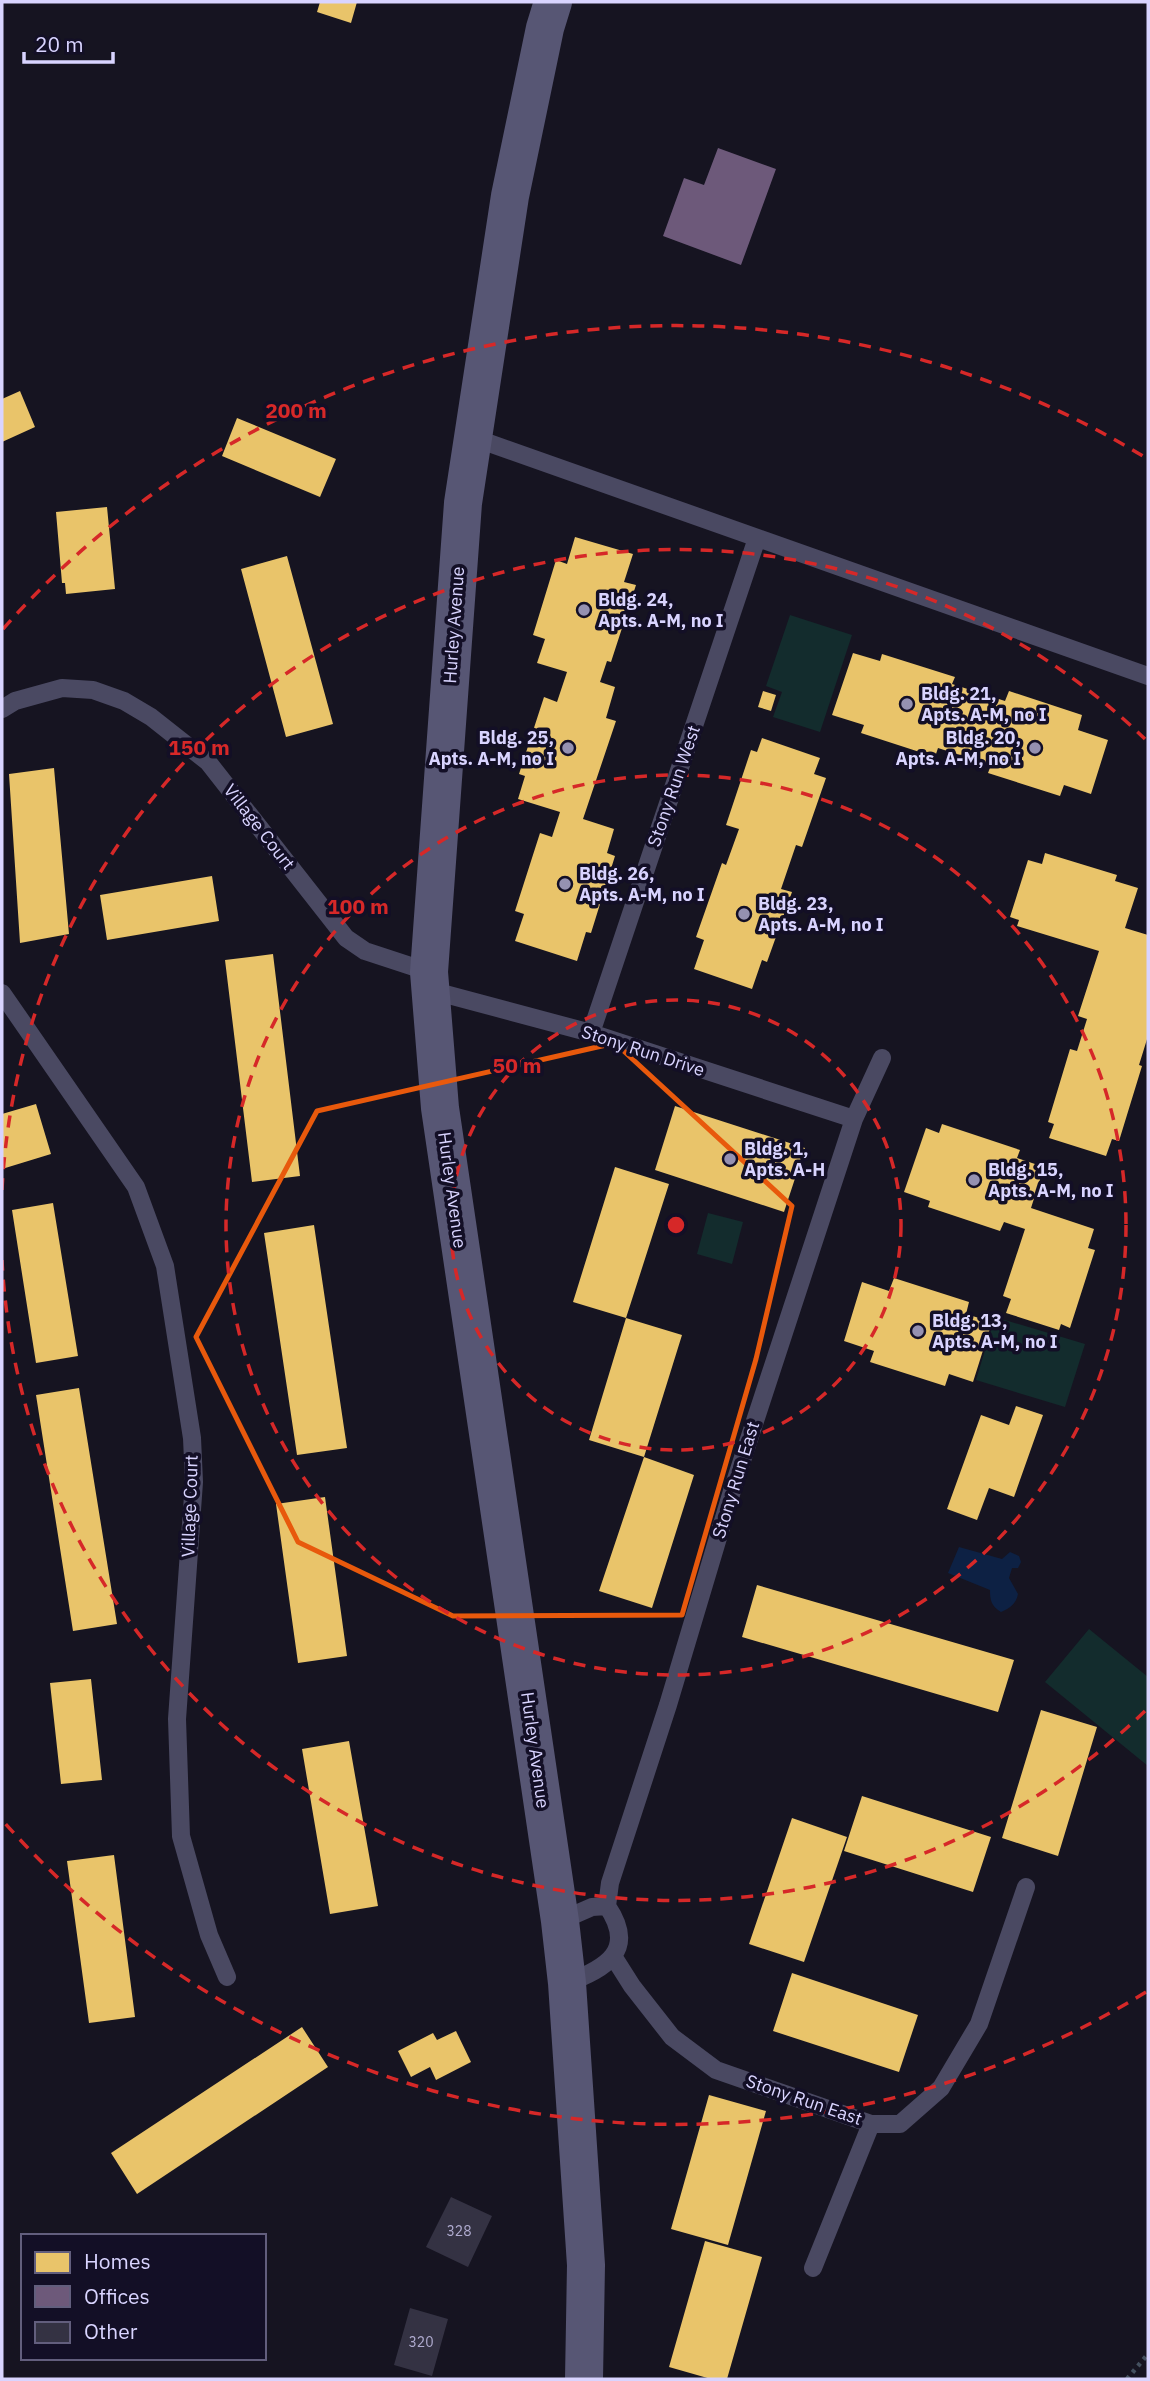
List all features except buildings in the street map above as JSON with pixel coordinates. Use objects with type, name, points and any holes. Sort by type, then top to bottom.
[{"type":"street","name":"Hurley Avenue","points":[[553,2],[545,28],[510,196],[463,503],[429,981],[440,1108],[561,1922],[586,2265],[584,2379]]},
{"type":"lane","points":[[472,437],[1148,676]]},
{"type":"lane","name":"Stony Run West","points":[[591,1033],[757,538]]},
{"type":"lane","name":"Village Court","points":[[2,709],[15,701],[62,688],[93,690],[124,701],[151,717],[208,762],[346,938],[365,951],[429,981]]},
{"type":"lane","name":"Stony Run Drive","points":[[429,981],[854,1119]]},
{"type":"lane","name":"Village Court","points":[[2,993],[136,1187],[165,1266],[192,1438],[194,1482],[177,1718],[181,1836],[209,1935],[227,1977]]},
{"type":"lane","name":"Stony Run East","points":[[607,1906],[610,1883],[668,1705],[732,1491],[854,1119],[881,1058]]},
{"type":"lane","name":"Stony Run East","points":[[613,1956],[632,1986],[672,2037],[716,2070],[871,2124],[900,2124],[941,2088],[979,2024],[1026,1887]]},
{"type":"lane","points":[[561,1922],[592,1907],[607,1906],[618,1923],[620,1938],[613,1956],[594,1973],[567,1983]]},
{"type":"lane","points":[[813,2268],[871,2124]]},
{"type":"path","points":[[1127,2379],[1148,2354]]},
{"type":"highlighted area","points":[[615,1043],[792,1206],[756,1359],[682,1615],[453,1616],[298,1542],[196,1337],[317,1111]]},
{"type":"green space","points":[[790,615],[852,635],[820,732],[773,717],[782,692],[766,686]]},
{"type":"green space","points":[[708,1213],[743,1222],[732,1264],[697,1254]]},
{"type":"green space","points":[[995,1317],[1085,1344],[1065,1407],[976,1380]]},
{"type":"green space","points":[[1089,1629],[1148,1677],[1148,1766],[1045,1682]]},
{"type":"water","points":[[959,1547],[1002,1559],[1010,1552],[1019,1556],[1021,1562],[1018,1568],[1012,1568],[1009,1578],[1018,1594],[1012,1605],[1001,1612],[992,1602],[990,1590],[948,1573]]},
{"type":"place","name":"Bldg. 24, Apts. A-M, no I","points":[[584,610]]},
{"type":"place","name":"Bldg. 21, Apts. A-M, no I","points":[[907,704]]},
{"type":"place","name":"Bldg. 25, Apts. A-M, no I","points":[[568,748]]},
{"type":"place","name":"Bldg. 20, Apts. A-M, no I","points":[[1035,748]]},
{"type":"place","name":"Bldg. 26, Apts. A-M, no I","points":[[565,884]]},
{"type":"place","name":"Bldg. 23, Apts. A-M, no I","points":[[744,914]]},
{"type":"place","name":"Bldg. 1, Apts. A-H","points":[[730,1159]]},
{"type":"place","name":"Bldg. 15, Apts. A-M, no I","points":[[974,1180]]},
{"type":"place","name":"Bldg. 13, Apts. A-M, no I","points":[[918,1331]]}]
